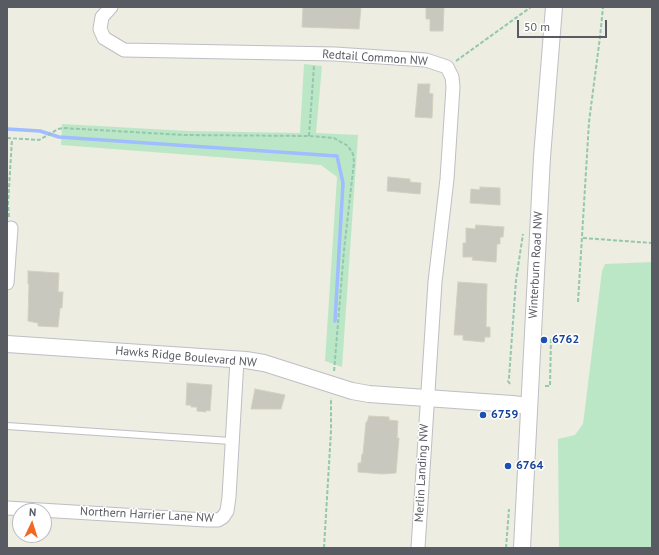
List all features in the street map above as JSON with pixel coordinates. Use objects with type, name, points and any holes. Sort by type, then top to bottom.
[{"type":"street","name":"Redtail Common NW","points":[[111,7],[102,18],[100,29],[104,38],[124,50],[232,53],[315,53],[426,60],[447,67]]},
{"type":"street","name":"Winterburn Road NW","points":[[522,548],[542,157],[554,7]]},
{"type":"street","points":[[427,398],[435,282],[447,178],[453,87],[452,77],[447,67]]},
{"type":"street","points":[[7,283],[10,228]]},
{"type":"street","name":"Hawks Ridge Boulevard NW","points":[[7,344],[264,363],[352,391],[369,394],[529,406]]},
{"type":"street","name":"Northern Harrier Lane NW","points":[[7,508],[218,520],[223,517],[227,510],[229,497],[231,441],[237,360]]},
{"type":"street","name":"Merlin Landing NW","points":[[418,548],[427,398]]},
{"type":"lane","points":[[7,426],[231,441]]},
{"type":"path","points":[[447,67],[531,7]]},
{"type":"path","points":[[578,302],[591,103],[600,43],[602,7]]},
{"type":"path","points":[[309,136],[315,53]]},
{"type":"path","points":[[7,138],[39,140],[58,128],[184,136],[309,136],[334,138],[348,146],[353,154],[354,162],[344,250],[334,373]]},
{"type":"path","points":[[10,228],[8,204],[12,138]]},
{"type":"path","points":[[583,238],[652,243]]},
{"type":"path","points":[[545,386],[550,386],[551,338]]},
{"type":"path","points":[[324,548],[331,431],[330,402],[332,396]]},
{"type":"green space","points":[[304,64],[322,66],[316,133],[358,135],[342,367],[325,361],[337,177],[321,165],[61,145],[62,124],[189,131],[300,133]]},
{"type":"green space","points":[[652,262],[652,548],[559,548],[558,439],[575,435],[583,424],[602,271],[605,264]]},
{"type":"building","points":[[303,7],[361,7],[359,29],[302,27]]},
{"type":"building","points":[[426,7],[444,7],[443,31],[430,31],[430,19],[426,19]]},
{"type":"building","points":[[418,84],[430,84],[429,93],[433,94],[432,118],[415,117]]},
{"type":"building","points":[[388,177],[410,179],[410,182],[421,183],[420,194],[387,191]]},
{"type":"building","points":[[480,187],[500,188],[500,205],[470,203],[471,189],[480,190]]},
{"type":"building","points":[[476,225],[504,227],[503,237],[500,237],[500,244],[497,244],[496,262],[472,260],[473,257],[463,257],[463,243],[466,243],[466,228],[475,229]]},
{"type":"building","points":[[28,271],[59,273],[58,292],[63,292],[62,308],[60,308],[58,327],[38,326],[38,323],[28,321]]},
{"type":"building","points":[[458,282],[487,284],[486,327],[490,327],[490,337],[485,337],[484,342],[463,340],[463,335],[454,335]]},
{"type":"building","points":[[187,383],[212,385],[210,411],[197,411],[197,407],[186,405]]},
{"type":"building","points":[[255,389],[285,395],[281,409],[251,409]]},
{"type":"building","points":[[369,416],[389,417],[389,420],[398,421],[397,438],[399,438],[396,473],[382,474],[358,472],[358,463],[361,463],[363,454],[366,422]]},
{"type":"waterway","points":[[7,129],[40,131],[59,137],[337,156],[343,183],[335,321]]},
{"type":"place","name":"6762","points":[[544,340]]},
{"type":"place","name":"6759","points":[[483,415]]},
{"type":"place","name":"6764","points":[[508,466]]}]
